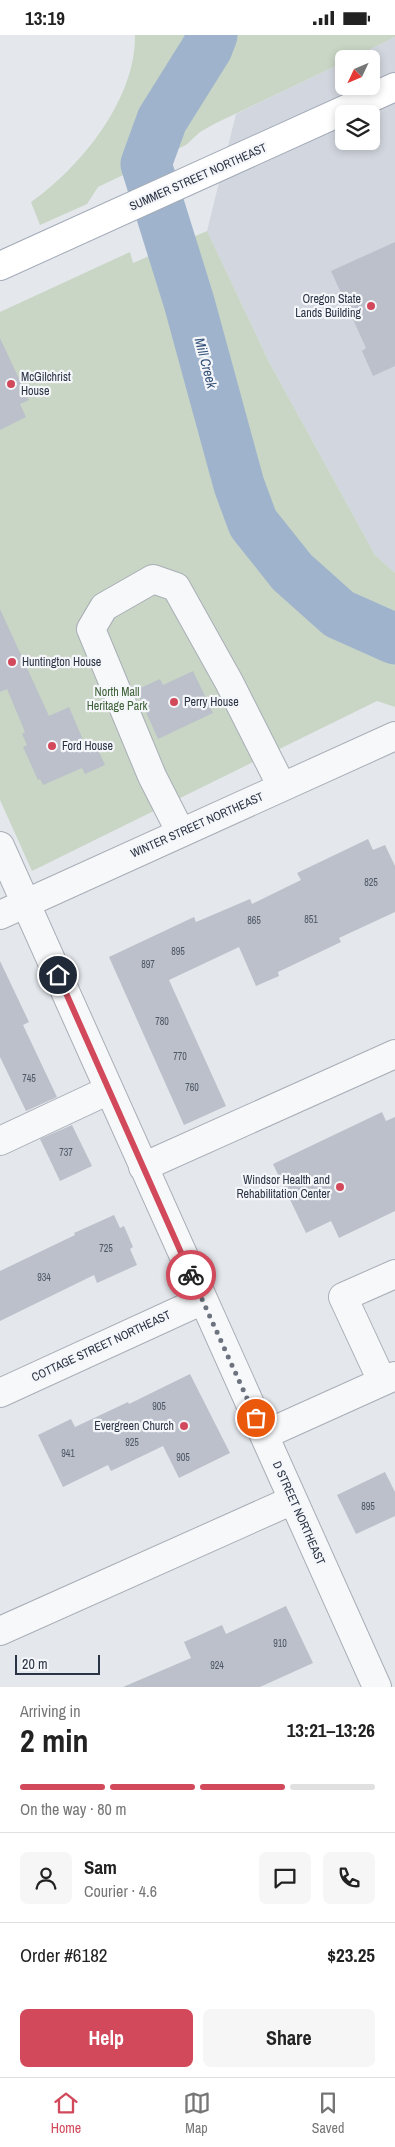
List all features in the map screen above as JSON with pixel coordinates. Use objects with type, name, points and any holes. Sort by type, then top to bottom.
[{"type":"main road","name":"SUMMER STREET NORTHEAST","points":[[0,266],[395,87]]},
{"type":"street","points":[[181,833],[152,776],[91,629],[104,607],[153,579],[176,587],[229,682],[282,787]]},
{"type":"street","name":"WINTER STREET NORTHEAST","points":[[0,915],[395,736]]},
{"type":"street","name":"D STREET NORTHEAST","points":[[0,845],[377,1687]]},
{"type":"street","points":[[143,1167],[395,1054]]},
{"type":"street","points":[[0,1141],[109,1090]]},
{"type":"street","points":[[264,1435],[389,1379],[343,1297],[395,1274]]},
{"type":"street","name":"COTTAGE STREET NORTHEAST","points":[[0,1393],[203,1300]]},
{"type":"street","points":[[0,1631],[292,1500]]},
{"type":"shaded area","points":[[395,37],[395,573],[375,555],[269,362],[207,231],[236,114],[335,66],[335,95],[380,95],[380,50],[368,50]]},
{"type":"green space","points":[[135,35],[395,35],[395,37],[368,50],[335,50],[335,66],[216,123],[200,132],[186,145],[98,187],[87,204],[40,225],[31,202],[68,170],[86,151],[102,129],[116,107],[133,59]]},
{"type":"green space","name":"North Mall Heritage Park","points":[[207,231],[269,362],[375,555],[395,573],[395,707],[377,701],[32,871],[0,800],[0,312],[130,252],[133,263]]},
{"type":"building","name":"Oregon State Lands Building","points":[[395,242],[395,366],[373,376],[362,351],[366,348],[331,271]]},
{"type":"building","name":"McGilchrist House","points":[[0,338],[29,400],[20,404],[26,417],[0,430]]},
{"type":"building","points":[[0,609],[49,716],[69,707],[86,747],[95,743],[105,765],[85,774],[82,768],[43,785],[40,779],[38,780],[23,747],[27,745],[22,734],[25,732],[7,689],[0,692]]},
{"type":"building","name":"Perry House","points":[[193,671],[213,713],[158,739],[136,690],[160,679],[163,685]]},
{"type":"building","points":[[368,839],[373,850],[385,845],[395,866],[395,912],[339,938],[341,942],[278,972],[279,976],[256,986],[239,947],[169,980],[226,1106],[184,1125],[109,957],[194,917],[196,922],[250,899],[252,904],[301,880],[297,873]]},
{"type":"building","points":[[0,961],[29,1022],[23,1025],[57,1097],[26,1111],[0,1057]]},
{"type":"building","name":"Windsor Health and Rehabilitation Center","points":[[382,1112],[386,1121],[395,1117],[395,1211],[339,1238],[331,1221],[306,1233],[273,1164]]},
{"type":"building","points":[[72,1125],[92,1166],[60,1181],[40,1139]]},
{"type":"building","points":[[114,1215],[120,1228],[124,1226],[133,1247],[130,1249],[137,1265],[97,1283],[94,1275],[0,1321],[0,1271]]},
{"type":"building","points":[[190,1374],[230,1453],[179,1478],[163,1446],[111,1471],[108,1465],[63,1487],[38,1435],[71,1419],[75,1427],[128,1402],[129,1404]]},
{"type":"building","points":[[385,1472],[395,1492],[395,1516],[356,1534],[337,1495]]},
{"type":"building","points":[[286,1606],[313,1663],[260,1687],[123,1687],[191,1658],[184,1642],[222,1625],[226,1634]]},
{"type":"waterway","name":"Mill Creek","points":[[212,35],[207,48],[162,120],[146,164],[189,302],[239,485],[253,523],[292,572],[339,614],[395,639]]},
{"type":"way so far","points":[[191,1275],[256,1418]]},
{"type":"place","name":"Oregon State Lands Building","points":[[371,306]]},
{"type":"place","name":"McGilchrist House","points":[[11,384]]},
{"type":"place","name":"Huntington House","points":[[12,662]]},
{"type":"place","name":"Perry House","points":[[174,702]]},
{"type":"place","name":"Ford House","points":[[52,746]]},
{"type":"place","name":"Windsor Health and Rehabilitation Center","points":[[340,1187]]},
{"type":"place","name":"Evergreen Church","points":[[184,1426]]},
{"type":"route","points":[[58,975],[191,1275]]}]
